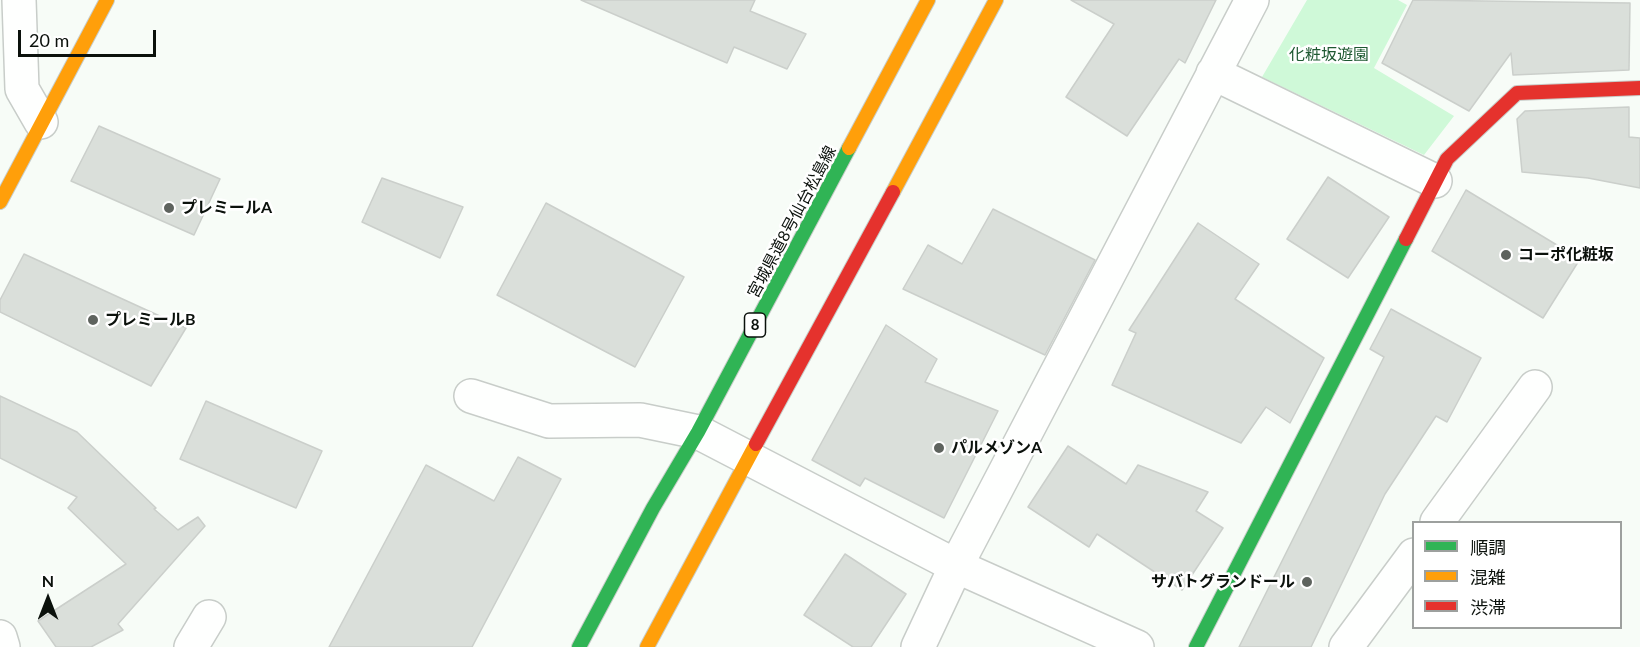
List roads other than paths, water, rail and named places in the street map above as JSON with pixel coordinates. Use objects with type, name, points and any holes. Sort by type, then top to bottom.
[{"type":"main road","points":[[0,202],[106,0]]},
{"type":"main road","name":"宮城県道8号仙台松島線","points":[[579,647],[653,508],[698,432],[928,0]]},
{"type":"main road","points":[[647,647],[996,0]]},
{"type":"main road","points":[[1196,647],[1447,159],[1517,93],[1640,88]]},
{"type":"street","points":[[19,0],[22,89],[41,122]]},
{"type":"street","points":[[918,647],[956,566],[1252,0]]},
{"type":"street","points":[[1214,73],[1435,181]]},
{"type":"street","points":[[1438,521],[1535,387]]},
{"type":"street","points":[[471,396],[549,422],[640,420],[698,432],[956,566],[1137,647]]},
{"type":"street","points":[[1346,647],[1412,556]]},
{"type":"street","points":[[191,647],[209,617]]},
{"type":"street","points":[[0,636],[3,647]]},
{"type":"place","name":"プレミールA","points":[[169,208]]},
{"type":"place","name":"コーポ化粧坂","points":[[1506,255]]},
{"type":"place","name":"プレミールB","points":[[93,320]]},
{"type":"place","name":"パルメゾンA","points":[[939,448]]},
{"type":"place","name":"サバトグランドール","points":[[1307,582]]},
{"type":"park label","name":"化粧坂遊園","points":[[1329,55]]}]
